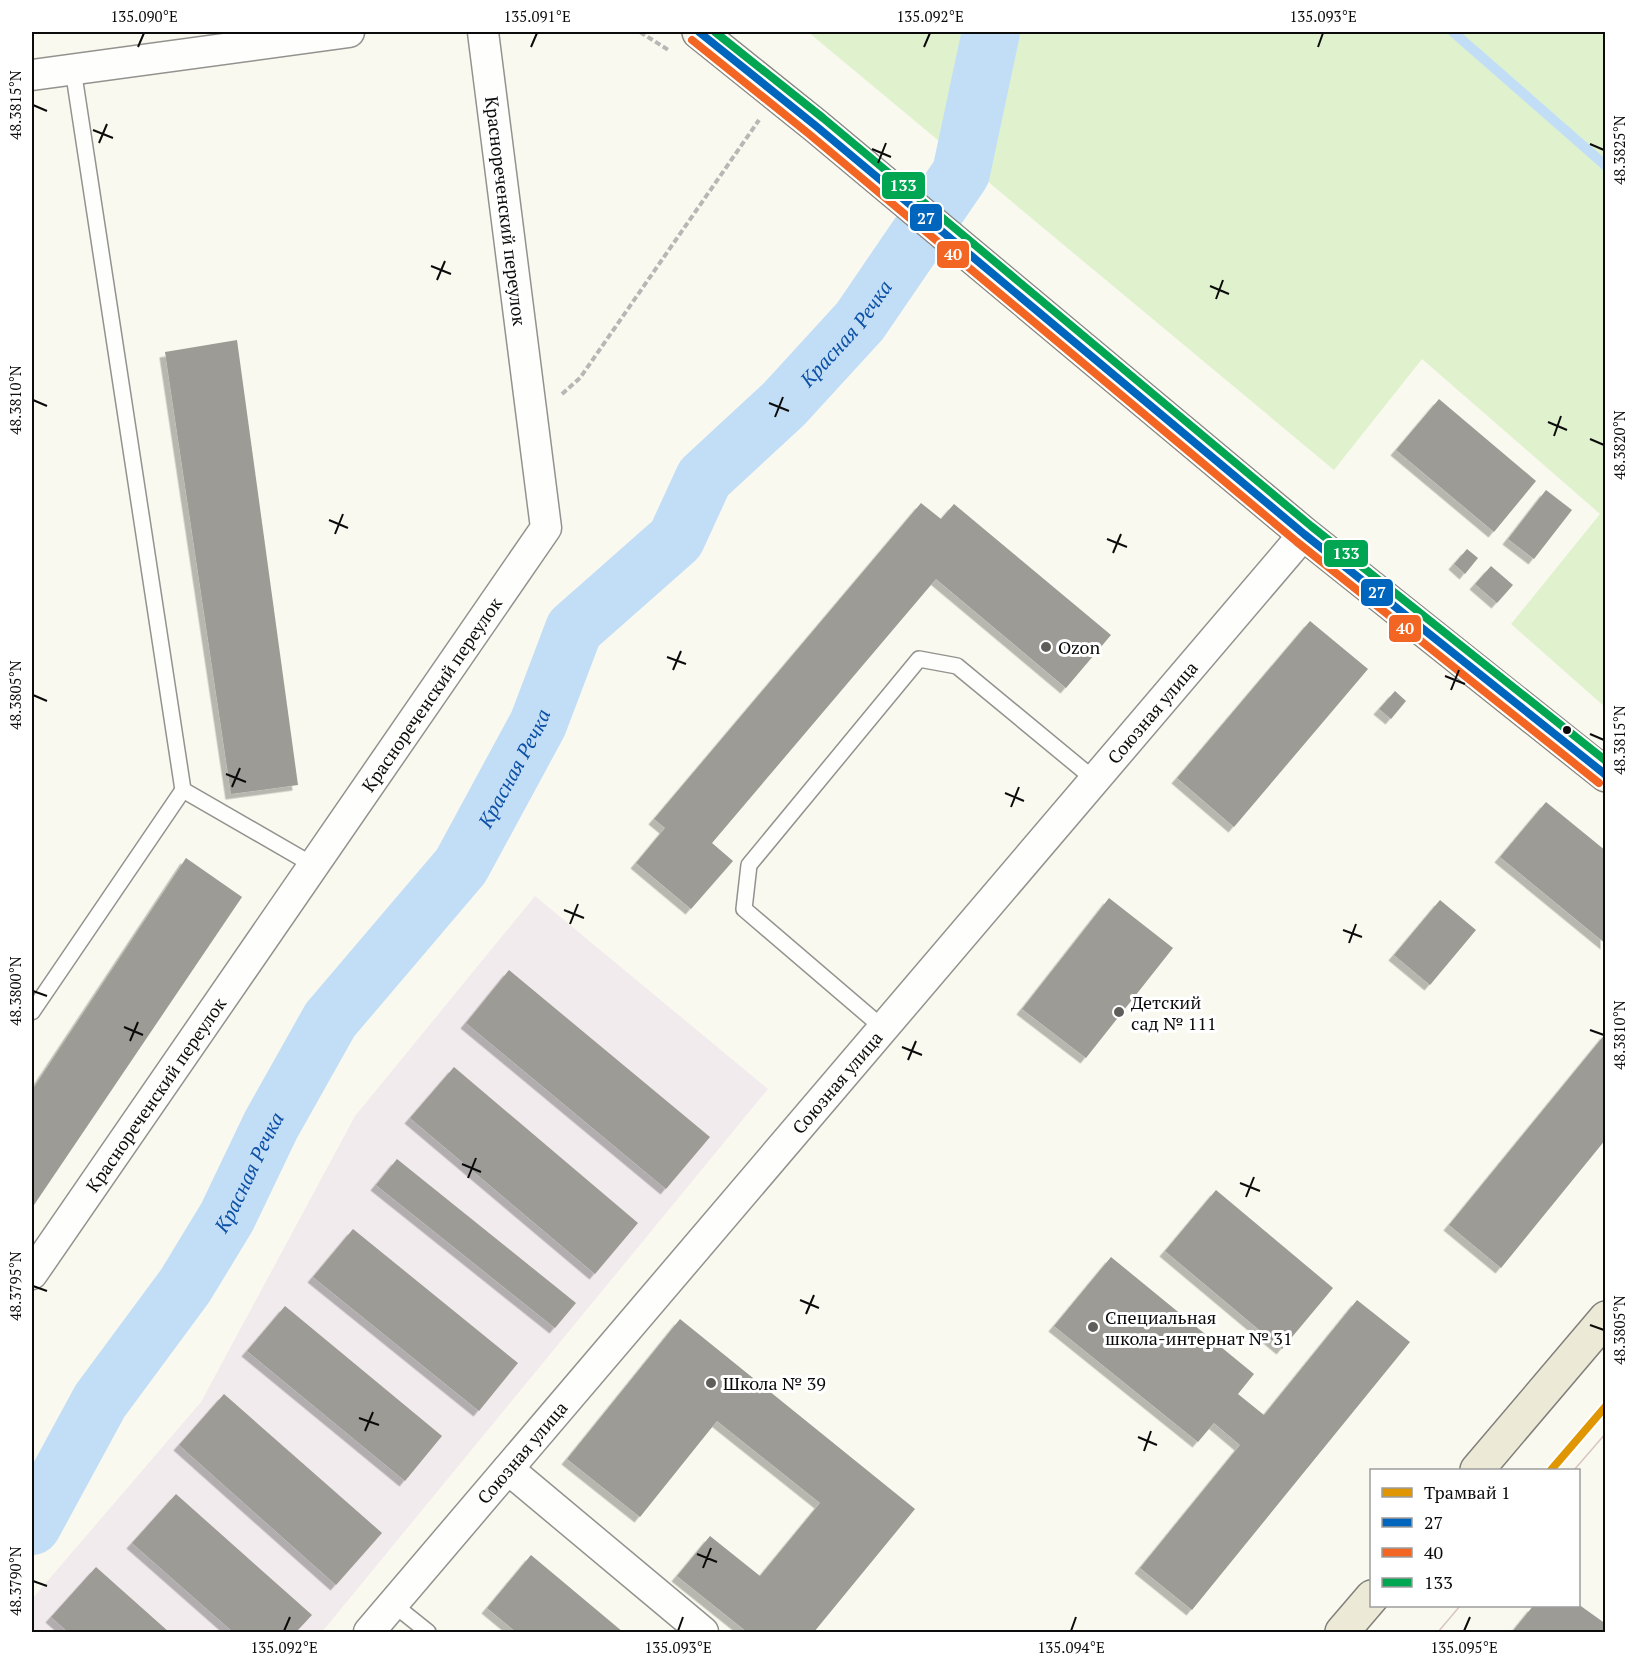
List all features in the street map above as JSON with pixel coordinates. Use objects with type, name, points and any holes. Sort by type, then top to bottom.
[{"type":"main road","points":[[1478,1469],[1605,1318]]},
{"type":"main road","points":[[1342,1632],[1370,1598]]},
{"type":"street","points":[[32,75],[349,32]]},
{"type":"street","name":"Краснореченский переулок","points":[[32,1274],[546,528],[483,32]]},
{"type":"street","points":[[699,32],[816,126],[1304,534],[1605,775]]},
{"type":"street","name":"Союзная улица","points":[[369,1632],[1304,534]]},
{"type":"street","points":[[508,1469],[703,1632]]},
{"type":"lane","points":[[32,1012],[183,790],[73,69]]},
{"type":"lane","points":[[883,1028],[744,909],[749,866],[919,658],[957,666],[1095,780]]},
{"type":"lane","points":[[183,790],[314,866]]},
{"type":"lane","points":[[393,1604],[428,1632]]},
{"type":"path","points":[[532,420],[580,378],[761,117]]},
{"type":"shaded area","points":[[535,896],[768,1089],[322,1632],[32,1632],[32,1599],[201,1402],[355,1116]]},
{"type":"green space","points":[[808,32],[1605,32],[1605,707],[1511,624],[1600,514],[1422,359],[1334,470]]},
{"type":"building","points":[[237,340],[298,785],[231,794],[165,352]]},
{"type":"building","points":[[1439,399],[1536,481],[1494,532],[1396,450]]},
{"type":"building","points":[[1546,490],[1572,510],[1534,559],[1508,539]]},
{"type":"building","points":[[921,503],[941,519],[954,504],[1111,635],[1066,688],[936,579],[712,843],[733,861],[691,909],[636,863],[665,828],[654,819]]},
{"type":"building","points":[[1467,549],[1478,558],[1465,574],[1454,564]]},
{"type":"building","points":[[1491,566],[1513,585],[1497,603],[1475,584]]},
{"type":"building","points":[[1310,621],[1368,669],[1234,827],[1177,778]]},
{"type":"building","points":[[1395,691],[1406,701],[1391,719],[1379,709]]},
{"type":"building","points":[[1546,802],[1606,851],[1606,944],[1500,857]]},
{"type":"building","points":[[186,858],[242,897],[32,1208],[32,1090]]},
{"type":"building","points":[[1109,898],[1173,948],[1086,1058],[1022,1009]]},
{"type":"building","points":[[1440,900],[1476,930],[1430,985],[1394,955]]},
{"type":"building","points":[[509,970],[710,1137],[666,1189],[466,1023]]},
{"type":"building","points":[[1606,1033],[1606,1139],[1501,1268],[1449,1225]]},
{"type":"building","points":[[454,1067],[638,1223],[595,1274],[410,1118]]},
{"type":"building","points":[[397,1159],[576,1303],[555,1328],[376,1185]]},
{"type":"building","points":[[1216,1190],[1333,1288],[1282,1349],[1165,1251]]},
{"type":"building","points":[[353,1229],[518,1363],[479,1411],[313,1277]]},
{"type":"building","points":[[1111,1257],[1254,1374],[1238,1394],[1264,1415],[1357,1300],[1410,1342],[1192,1610],[1140,1568],[1240,1445],[1214,1423],[1198,1442],[1054,1326]]},
{"type":"building","points":[[285,1306],[442,1436],[405,1481],[247,1351]]},
{"type":"building","points":[[680,1319],[915,1509],[814,1632],[747,1632],[677,1576],[710,1536],[760,1576],[820,1503],[717,1421],[640,1517],[567,1459]]},
{"type":"building","points":[[224,1394],[382,1533],[336,1585],[179,1445]]},
{"type":"building","points":[[176,1494],[312,1615],[296,1632],[233,1632],[132,1543]]},
{"type":"building","points":[[531,1555],[623,1632],[516,1632],[487,1608]]},
{"type":"building","points":[[96,1567],[169,1632],[68,1632],[51,1617]]},
{"type":"building","points":[[1580,1605],[1606,1624],[1606,1632],[1512,1632],[1532,1607]]},
{"type":"waterway","name":"Красная Речка","points":[[32,1526],[100,1401],[185,1286],[227,1217],[271,1125],[330,1020],[461,866],[538,724],[574,629],[676,539],[704,478],[784,404],[860,321],[961,173],[991,32]]},
{"type":"waterway","points":[[1453,32],[1606,166]]},
{"type":"tram line","name":"1","points":[[1552,1469],[1606,1406]]},
{"type":"tram line","points":[[1575,1469],[1606,1433]]},
{"type":"tram line","points":[[1438,1632],[1459,1607]]},
{"type":"transit line","name":"27","points":[[699,32],[816,126],[1304,534],[1606,775]]},
{"type":"transit line","name":"133","points":[[715,32],[823,118],[1311,526],[1606,761]]},
{"type":"transit line","name":"40","points":[[692,40],[809,134],[1297,542],[1599,783]]},
{"type":"place","name":"Ozon","points":[[1046,647]]},
{"type":"place","name":"Детский сад № 111","points":[[1119,1012]]},
{"type":"place","name":"Специальная школа-интернат № 31","points":[[1093,1327]]},
{"type":"place","name":"Школа № 39","points":[[711,1383]]}]
